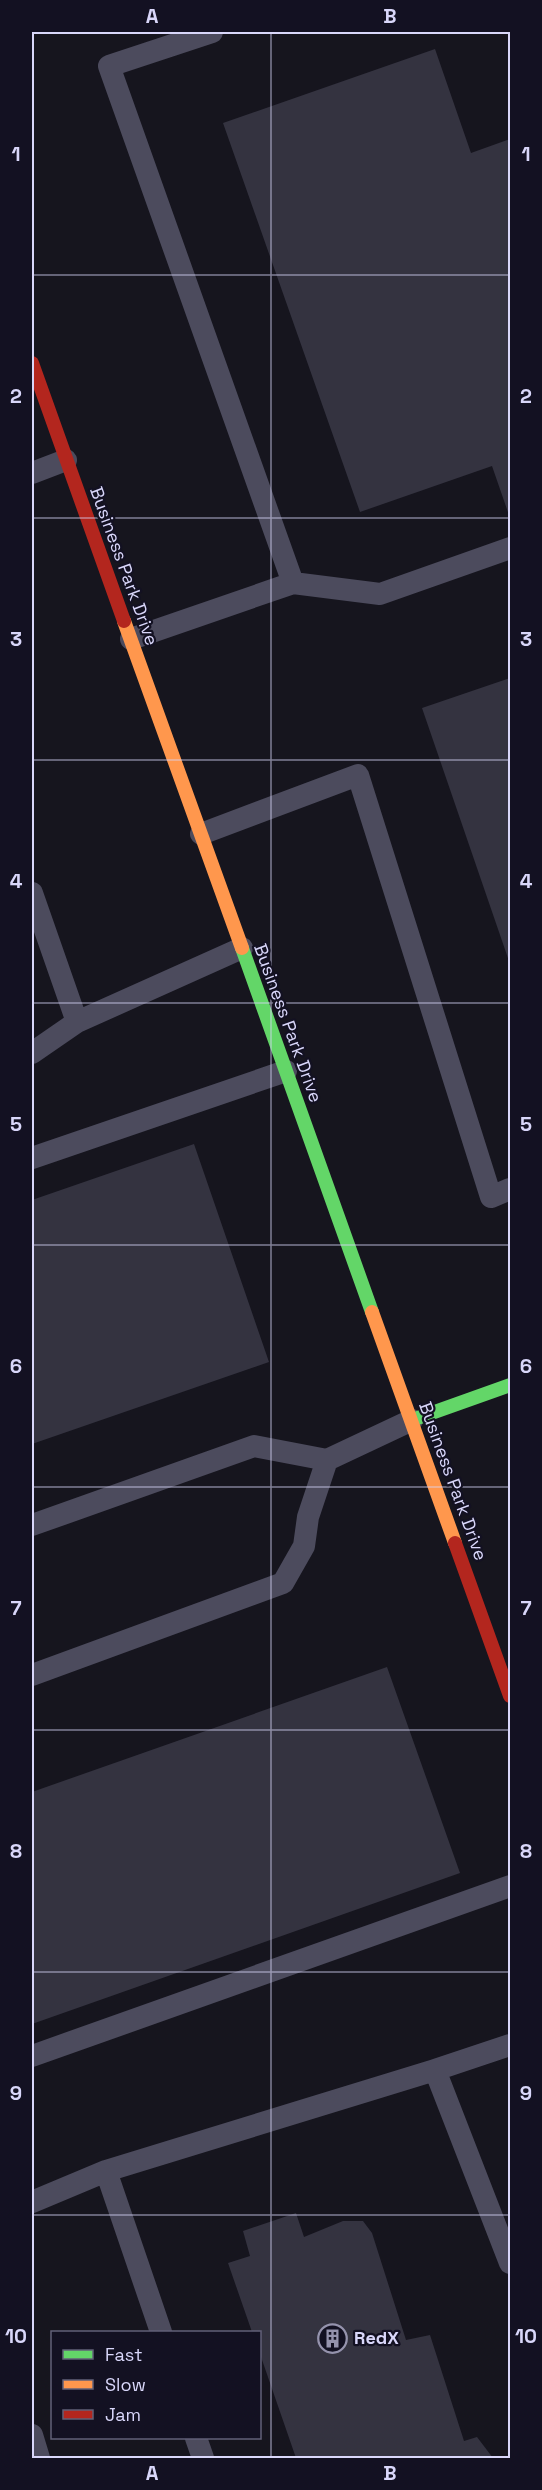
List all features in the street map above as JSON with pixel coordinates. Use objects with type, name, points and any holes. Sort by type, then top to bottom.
[{"type":"street","name":"Business Park Drive","points":[[32,363],[510,1696]]},
{"type":"street","points":[[412,1420],[510,1384]]},
{"type":"lane","points":[[212,32],[109,66],[293,583]]},
{"type":"lane","points":[[32,473],[66,460]]},
{"type":"lane","points":[[131,639],[293,583],[380,594],[510,549]]},
{"type":"lane","points":[[201,834],[358,776],[491,1197],[510,1189]]},
{"type":"lane","points":[[32,893],[77,1022]]},
{"type":"lane","points":[[32,1053],[77,1022],[242,948]]},
{"type":"lane","points":[[32,1158],[286,1071]]},
{"type":"lane","points":[[32,1525],[254,1446],[327,1460],[412,1420]]},
{"type":"lane","points":[[32,1675],[283,1583],[304,1546],[308,1517],[327,1460]]},
{"type":"lane","points":[[32,2056],[510,1886]]},
{"type":"lane","points":[[32,2202],[106,2170],[510,2045]]},
{"type":"lane","points":[[435,2070],[510,2263]]},
{"type":"lane","points":[[106,2170],[161,2331]]},
{"type":"lane","points":[[32,2435],[39,2458]]},
{"type":"lane","points":[[196,2439],[203,2458]]},
{"type":"building","points":[[435,49],[471,153],[510,139],[510,518],[492,466],[360,512],[223,123]]},
{"type":"building","points":[[510,678],[510,964],[422,708]]},
{"type":"building","points":[[194,1144],[269,1362],[32,1444],[32,1200]]},
{"type":"building","points":[[387,1667],[460,1873],[32,2024],[32,1792]]},
{"type":"building","name":"RedX","points":[[296,2213],[304,2237],[343,2221],[363,2221],[372,2233],[406,2340],[430,2335],[464,2441],[477,2437],[493,2458],[296,2458],[261,2357],[261,2331],[252,2331],[228,2263],[250,2256],[243,2231]]},
{"type":"traffic: fast","points":[[242,948],[372,1312]]},
{"type":"traffic: fast","points":[[412,1420],[510,1385]]},
{"type":"traffic: slow","points":[[124,621],[242,948]]},
{"type":"traffic: slow","points":[[372,1312],[455,1543]]},
{"type":"traffic: jam","points":[[32,363],[124,621]]},
{"type":"traffic: jam","points":[[455,1543],[510,1696]]},
{"type":"place","name":"RedX","points":[[333,2338]]}]
